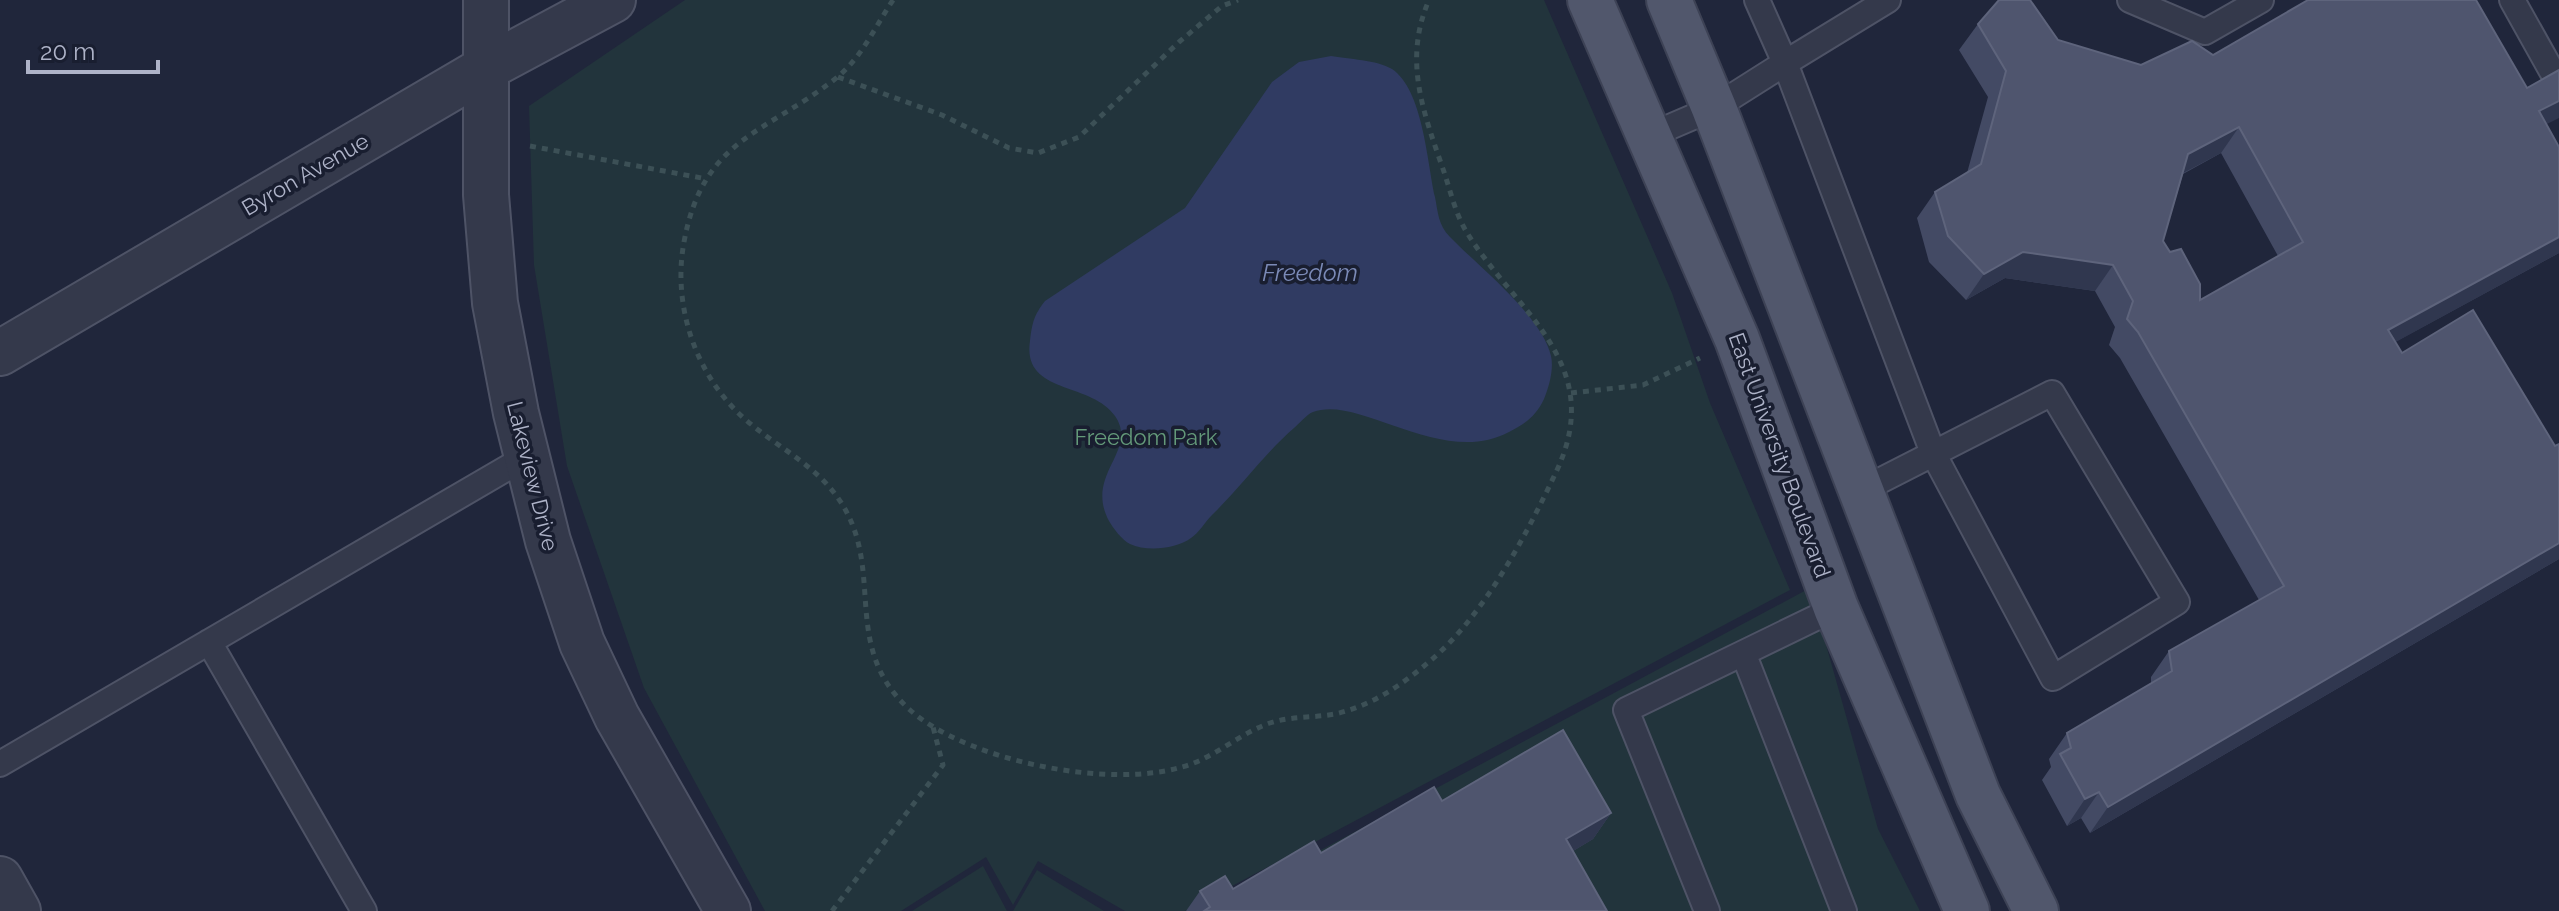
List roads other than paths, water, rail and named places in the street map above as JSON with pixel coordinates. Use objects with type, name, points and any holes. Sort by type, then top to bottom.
[{"type":"main road","name":"East University Boulevard","points":[[1590,0],[1737,339],[1836,608],[1967,911]]},
{"type":"main road","points":[[1669,0],[1714,108],[1978,795],[2036,911]]},
{"type":"street","name":"Lakeview Drive","points":[[486,0],[486,195],[495,303],[526,457],[548,541],[582,643],[617,717],[728,911]]},
{"type":"street","name":"Byron Avenue","points":[[0,353],[486,68],[613,0]]},
{"type":"street","points":[[0,879],[18,911]]},
{"type":"lane","points":[[1757,0],[1785,63],[1933,453],[2053,678],[2177,602],[2052,393],[1933,453],[1862,490]]},
{"type":"lane","points":[[1651,135],[1714,108],[1888,0]]},
{"type":"lane","points":[[2130,0],[2205,32],[2261,0]]},
{"type":"lane","points":[[2512,0],[2559,84]]},
{"type":"lane","points":[[0,764],[526,457]]},
{"type":"lane","points":[[1707,911],[1626,710],[1836,608]]},
{"type":"lane","points":[[209,642],[364,911]]},
{"type":"lane","points":[[1744,655],[1844,911]]},
{"type":"water","name":"Freedom","points":[[1331,56],[1362,60],[1392,69],[1411,93],[1422,127],[1443,228],[1522,308],[1545,341],[1552,367],[1544,399],[1525,423],[1483,441],[1457,442],[1430,437],[1332,409],[1313,412],[1273,449],[1191,538],[1178,545],[1161,548],[1130,544],[1113,527],[1103,504],[1106,476],[1121,441],[1121,429],[1115,416],[1104,405],[1060,386],[1037,371],[1030,358],[1036,315],[1045,301],[1185,208],[1272,82],[1299,62]]},
{"type":"park label","name":"Freedom Park","points":[[1146,437]]}]
